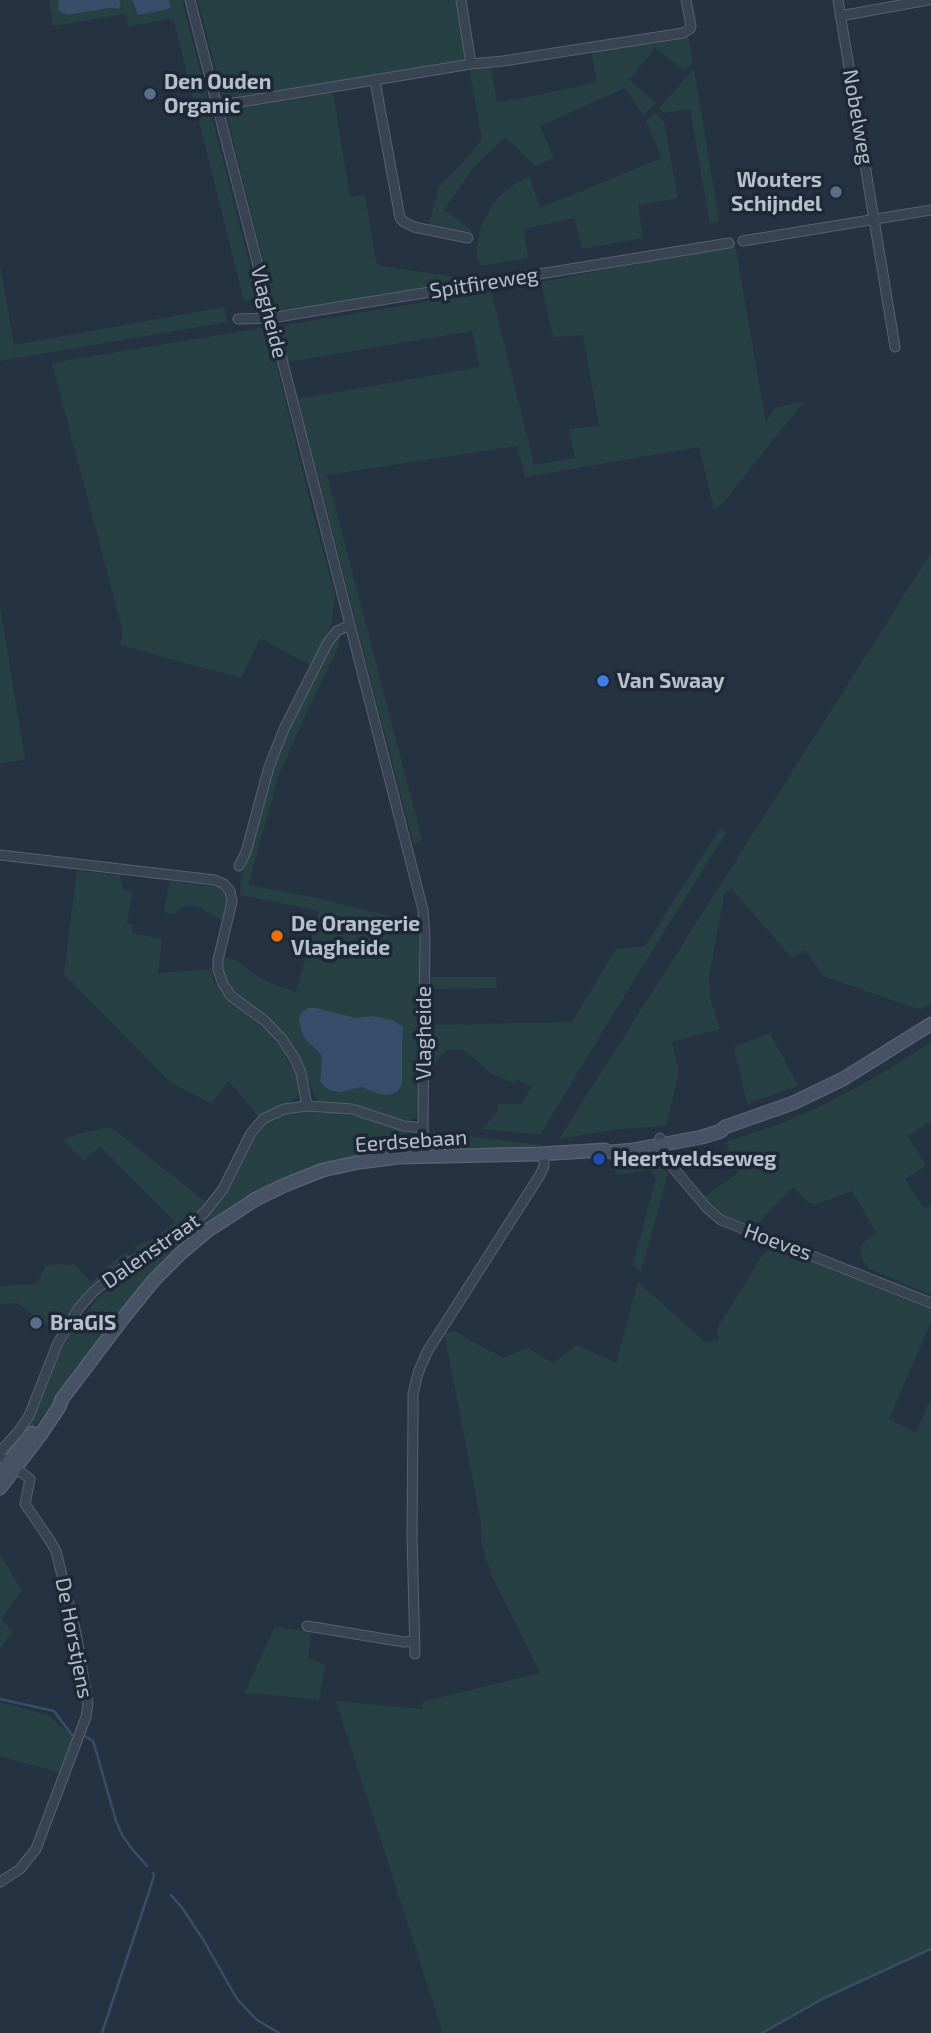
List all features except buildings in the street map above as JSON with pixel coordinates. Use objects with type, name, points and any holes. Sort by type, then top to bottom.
[{"type":"main road","name":"Eerdsebaan","points":[[0,1474],[6,1460],[41,1434],[62,1399],[154,1280],[181,1253],[226,1217],[256,1199],[323,1170],[360,1162],[399,1157],[605,1150],[611,1146],[661,1142],[719,1125],[725,1127],[793,1103],[843,1079],[931,1024]]},
{"type":"main road","name":"Eerdsebaan","points":[[0,1489],[6,1460]]},
{"type":"street","name":"Vlagheide","points":[[190,0],[423,910],[425,1156]]},
{"type":"street","points":[[461,0],[471,64]]},
{"type":"street","points":[[217,106],[682,33],[691,26],[686,0]]},
{"type":"street","name":"Nobelweg","points":[[838,0],[895,347]]},
{"type":"street","points":[[840,16],[928,0]]},
{"type":"street","points":[[375,81],[400,218],[414,227],[468,238]]},
{"type":"street","points":[[743,241],[931,210]]},
{"type":"street","name":"Spitfireweg","points":[[238,319],[271,318],[729,243]]},
{"type":"street","points":[[239,866],[246,852],[269,767],[284,729],[328,642],[337,631],[349,625]]},
{"type":"street","points":[[0,855],[215,880],[224,884],[231,894],[232,902],[218,960],[223,984],[231,996],[265,1021],[282,1039],[301,1073],[307,1106]]},
{"type":"street","name":"Dalenstraat","points":[[6,1460],[27,1419],[61,1336],[78,1309],[131,1262],[174,1240],[205,1212],[223,1189],[251,1133],[263,1119],[284,1109],[307,1106],[352,1109],[404,1126],[423,1128]]},
{"type":"street","name":"Hoeves","points":[[661,1142],[668,1163],[707,1208],[722,1220],[931,1303]]},
{"type":"street","points":[[415,1654],[413,1405],[418,1373],[427,1352],[540,1175],[544,1166],[544,1154]]},
{"type":"street","name":"De Horstjens","points":[[0,1882],[20,1869],[36,1849],[89,1704],[59,1561],[49,1539],[25,1504],[30,1479],[6,1460]]},
{"type":"street","points":[[307,1626],[397,1641],[414,1641]]},
{"type":"green space","points":[[49,0],[59,0],[68,15],[116,9],[121,6],[119,0],[132,0],[135,11],[171,6],[169,0],[182,0],[258,298],[244,301],[174,21],[168,19],[128,27],[126,14],[53,26]]},
{"type":"green space","points":[[198,0],[457,0],[467,61],[227,99],[223,97]]},
{"type":"green space","points":[[688,36],[693,62],[685,71],[655,48],[629,80],[656,103],[643,115],[625,88],[540,126],[554,158],[535,166],[505,137],[472,169],[444,210],[471,229],[470,236],[428,228],[439,187],[482,139],[469,68],[491,67],[497,102],[597,82],[591,52]]},
{"type":"green space","points":[[694,69],[719,221],[710,224],[690,109],[664,113],[659,108]]},
{"type":"green space","points":[[333,93],[350,197],[365,195],[376,261],[380,266],[458,277],[463,284],[283,312],[275,308],[227,115],[235,109]]},
{"type":"green space","points":[[655,112],[664,123],[678,198],[638,205],[643,238],[582,249],[574,218],[524,229],[528,258],[481,266],[477,258],[477,243],[482,225],[494,202],[507,189],[529,176],[540,208],[662,158],[646,121]]},
{"type":"green space","points":[[735,245],[766,423],[775,408],[804,401],[723,503],[714,509],[699,447],[525,477],[517,446],[327,475],[422,840],[414,845],[298,399],[480,367],[472,331],[288,362],[280,333],[286,325],[491,291],[534,465],[575,458],[569,429],[599,426],[583,335],[553,337],[541,282]]},
{"type":"green space","points":[[0,265],[14,345],[224,307],[227,322],[0,361]]},
{"type":"green space","points":[[267,327],[335,594],[332,622],[312,666],[260,638],[241,678],[120,645],[123,632],[52,363]]},
{"type":"green space","points":[[931,553],[931,1003],[921,1010],[823,976],[805,950],[792,958],[731,888],[724,895],[709,977],[710,999],[720,1029],[672,1042],[679,1072],[666,1126],[617,1129],[559,1139]]},
{"type":"green space","points":[[0,606],[25,760],[0,763]]},
{"type":"green space","points":[[340,638],[337,650],[279,774],[248,885],[322,899],[418,923],[419,1108],[417,1116],[408,1121],[365,1108],[320,1103],[291,1044],[273,1023],[232,991],[222,971],[224,957],[238,961],[255,975],[275,985],[296,992],[319,911],[240,895],[241,881],[274,766],[331,643]],"holes":[[[316,1008],[356,1018],[372,1016],[403,1027],[402,1084],[369,1090],[361,1087],[341,1092],[320,1081],[322,1062]]]},
{"type":"green space","points":[[720,828],[726,833],[540,1135],[482,1129],[498,1111],[498,1104],[521,1104],[532,1086],[516,1079],[514,1083],[490,1073],[462,1050],[447,1050],[430,1070],[430,1025],[572,1022],[616,949],[645,946]]},
{"type":"green space","points":[[77,871],[120,875],[123,890],[132,891],[127,924],[133,925],[132,933],[162,939],[158,973],[212,969],[213,980],[220,992],[269,1033],[281,1048],[300,1083],[299,1094],[294,1100],[259,1117],[228,1080],[212,1104],[170,1082],[64,974]]},
{"type":"green space","points":[[170,881],[217,887],[225,891],[228,898],[222,921],[199,907],[189,905],[175,914],[168,914],[164,910]]},
{"type":"green space","points":[[431,977],[496,977],[497,988],[431,989]]},
{"type":"green space","points":[[770,1033],[798,1086],[747,1104],[734,1047]]},
{"type":"green space","points":[[931,1042],[931,1121],[908,1136],[926,1166],[905,1179],[924,1209],[931,1206],[931,1295],[868,1268],[860,1248],[877,1234],[852,1191],[817,1204],[809,1203],[793,1187],[754,1227],[726,1216],[704,1197],[738,1173],[726,1142],[817,1108],[876,1077]]},
{"type":"green space","points":[[305,1111],[339,1113],[374,1120],[405,1131],[411,1136],[413,1145],[405,1152],[351,1160],[222,1214],[80,1368],[16,1450],[11,1449],[34,1418],[61,1350],[96,1300],[127,1273],[176,1243],[205,1219],[230,1187],[252,1142],[265,1125],[278,1116]]},
{"type":"green space","points":[[105,1128],[116,1131],[207,1203],[181,1229],[145,1252],[139,1253],[134,1247],[154,1239],[175,1222],[100,1146],[84,1161],[63,1140]]},
{"type":"green space","points":[[430,1132],[542,1145],[540,1149],[436,1146]]},
{"type":"green space","points":[[655,1159],[668,1173],[641,1272],[633,1265],[656,1178],[650,1170],[617,1175],[613,1166]]},
{"type":"green space","points":[[772,1246],[854,1275],[931,1308],[931,1322],[889,1419],[916,1433],[931,1398],[931,1949],[802,2010],[763,2033],[443,2033],[336,1701],[423,1709],[422,1702],[540,1673],[492,1576],[481,1542],[481,1522],[444,1332],[456,1332],[503,1358],[528,1348],[553,1363],[577,1345],[616,1363],[638,1282],[706,1343],[719,1340],[717,1329],[762,1256]]},
{"type":"green space","points":[[126,1252],[129,1260],[86,1295],[58,1334],[17,1303],[0,1304],[0,1286],[36,1284],[46,1265],[74,1264],[91,1282]]},
{"type":"green space","points":[[0,1555],[22,1590],[1,1619],[13,1632],[0,1648]]},
{"type":"green space","points":[[275,1627],[311,1632],[308,1658],[325,1665],[319,1700],[244,1694]]},
{"type":"green space","points":[[0,1702],[50,1716],[59,1726],[74,1734],[60,1773],[0,1756]]},
{"type":"water","points":[[59,0],[119,0],[119,9],[68,15],[58,10]]},
{"type":"water","points":[[132,0],[169,0],[171,7],[138,15]]},
{"type":"water","points":[[308,1008],[356,1018],[372,1016],[392,1020],[403,1027],[402,1084],[398,1091],[389,1095],[361,1087],[341,1092],[325,1087],[320,1081],[321,1054],[307,1041],[301,1030],[299,1019],[301,1013]]},
{"type":"waterway","points":[[0,1699],[54,1711],[72,1735]]},
{"type":"waterway","points":[[85,1736],[93,1741],[122,1835],[147,1866]]},
{"type":"waterway","points":[[102,2033],[153,1873]]},
{"type":"waterway","points":[[171,1895],[204,1941],[237,1999],[257,2020],[279,2033]]},
{"type":"waterway","points":[[762,2033],[824,1998],[931,1949]]},
{"type":"place","name":"Den Ouden Organic","points":[[150,94]]},
{"type":"place","name":"Wouters Schijndel","points":[[836,192]]},
{"type":"place","name":"Van Swaay","points":[[603,681]]},
{"type":"place","name":"De Orangerie Vlagheide","points":[[277,936]]},
{"type":"place","name":"Heertveldseweg","points":[[599,1159]]},
{"type":"place","name":"BraGIS","points":[[36,1323]]}]
